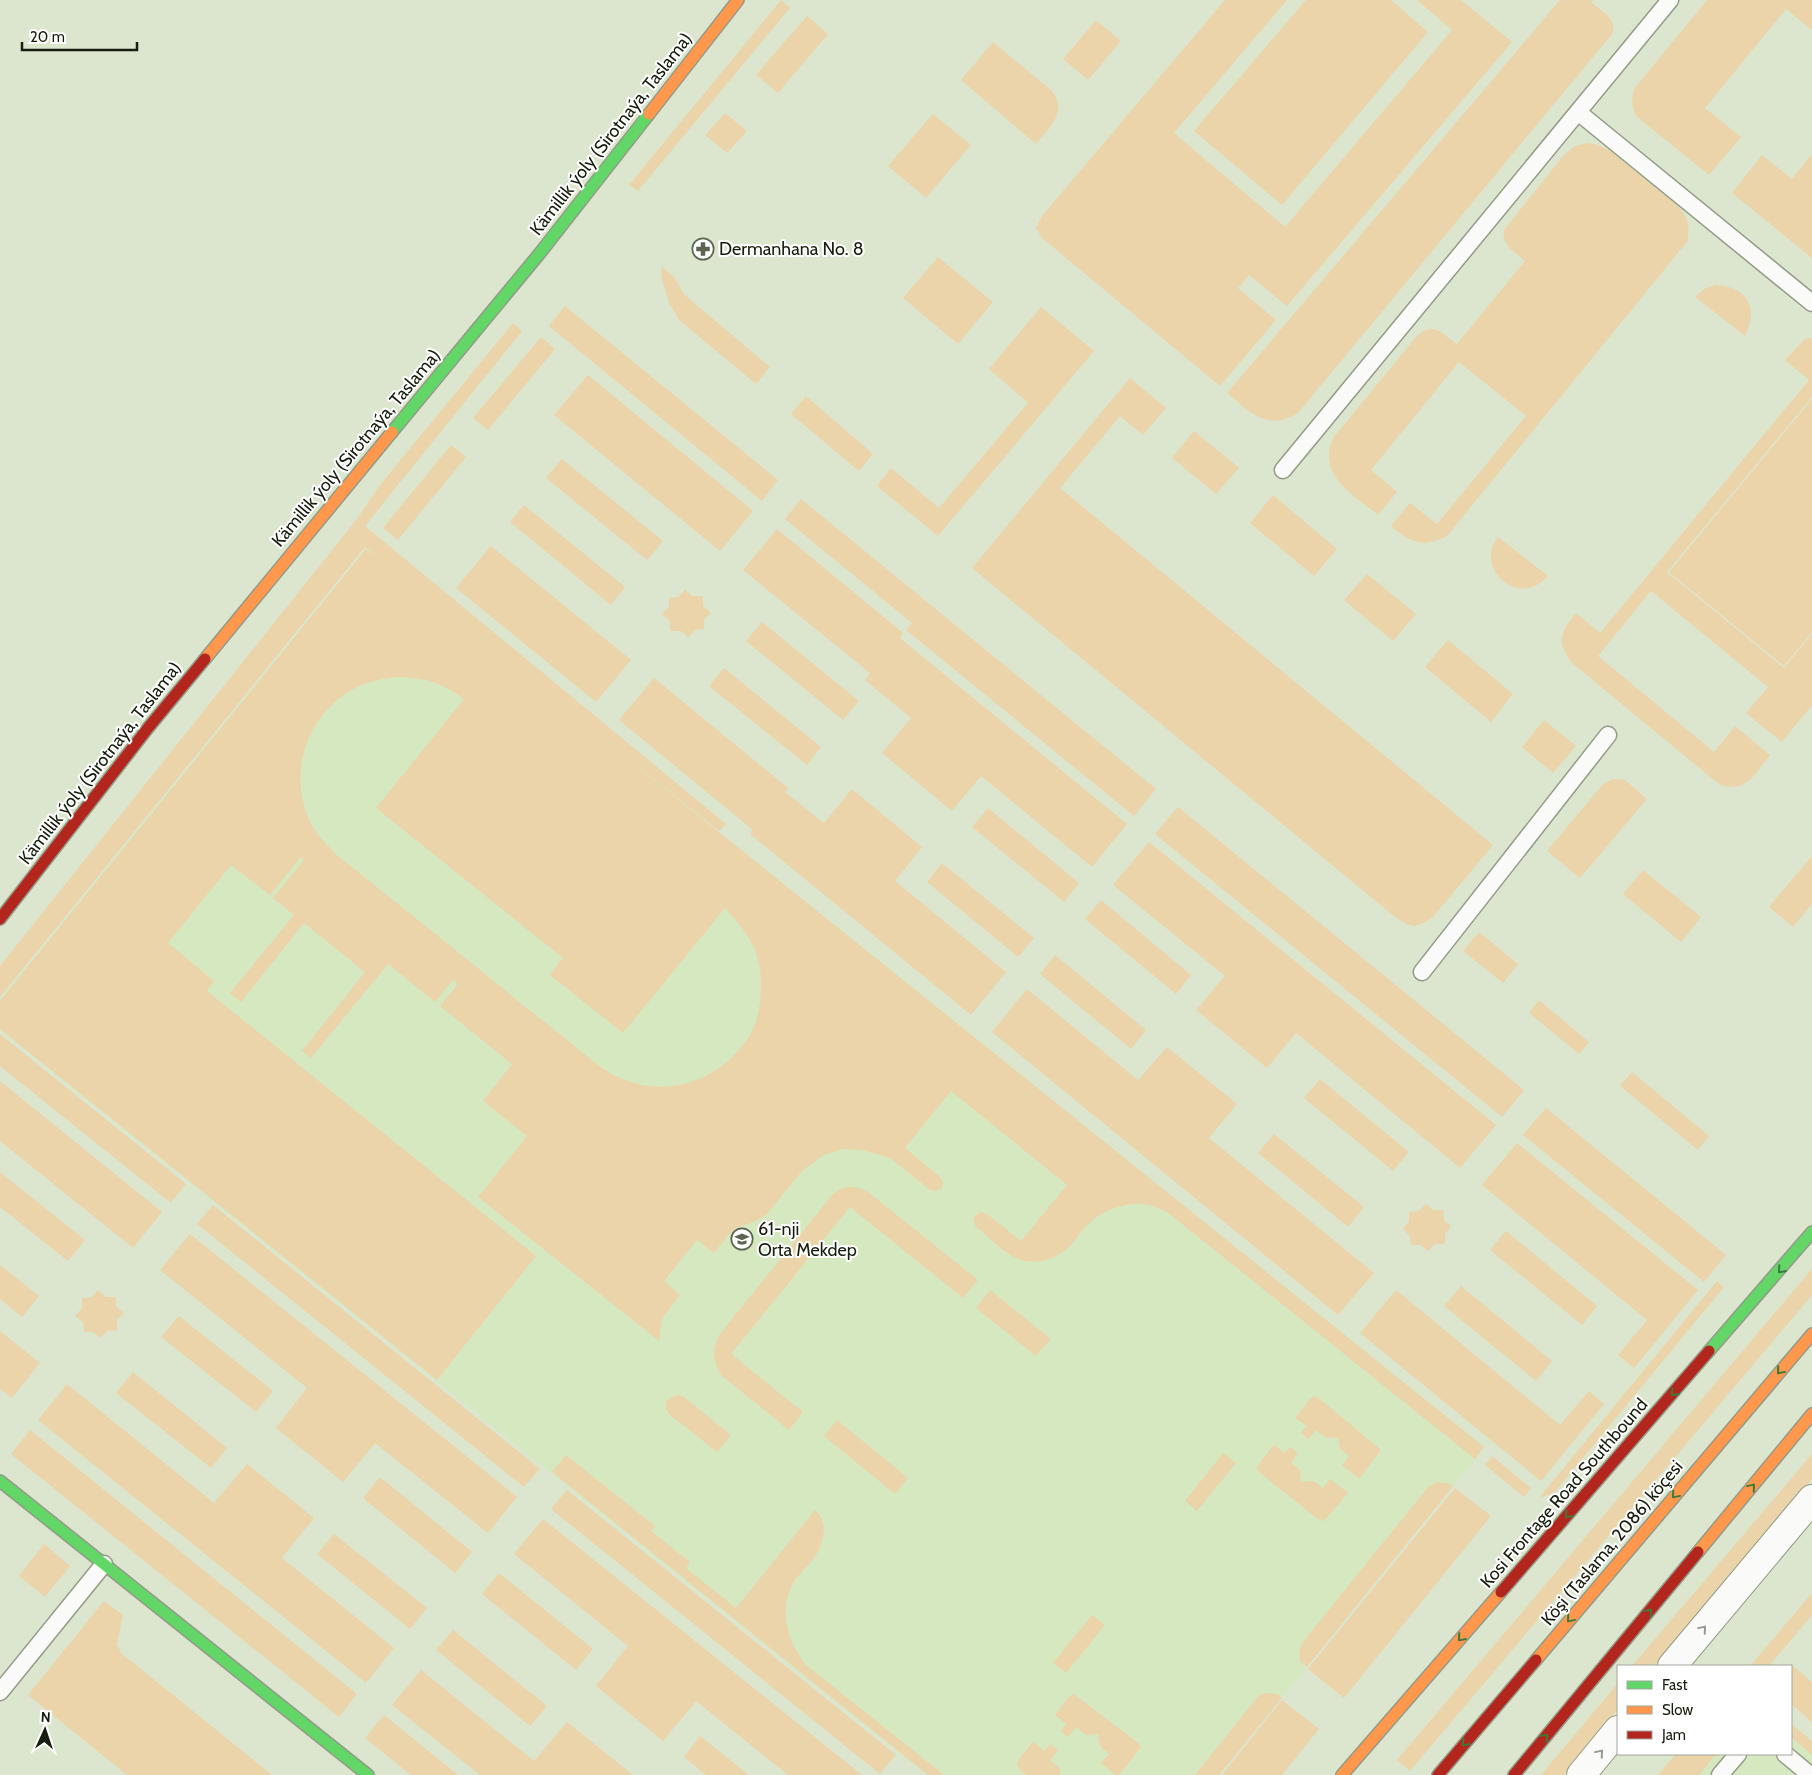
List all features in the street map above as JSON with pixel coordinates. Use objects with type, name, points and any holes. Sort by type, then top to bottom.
[{"type":"street","name":"Kämillik ýoly (Sirotnaýa, Taslama)","points":[[0,919],[148,728],[540,253],[738,0]]},
{"type":"street","name":"Kosi Frontage Road Southbound","points":[[1342,1775],[1783,1268],[1812,1232]]},
{"type":"street","name":"Köşi (Taslama, 2086) köçesi","points":[[1438,1775],[1812,1334]]},
{"type":"street","points":[[1514,1775],[1812,1414]]},
{"type":"street","points":[[0,1481],[368,1775]]},
{"type":"street","points":[[1676,1665],[1812,1499]]},
{"type":"street","points":[[1581,1775],[1617,1731]]},
{"type":"lane","points":[[1284,470],[1670,0]]},
{"type":"lane","points":[[1578,112],[1812,303]]},
{"type":"lane","points":[[1422,972],[1608,735]]},
{"type":"lane","points":[[0,1692],[104,1564]]},
{"type":"lane","points":[[1720,1775],[1737,1755]]},
{"type":"lane","points":[[1786,1755],[1810,1775]]},
{"type":"shaded area","points":[[781,0],[790,8],[638,191],[629,185]]},
{"type":"shaded area","points":[[1225,0],[1287,0],[1174,133],[1285,227],[1452,30],[1417,0],[1461,0],[1512,42],[1287,306],[1249,275],[1238,288],[1276,320],[1220,386],[1042,238],[1036,228],[1042,216]]},
{"type":"shaded area","points":[[1306,0],[1391,0],[1428,32],[1282,205],[1194,131]]},
{"type":"shaded area","points":[[1560,0],[1593,0],[1592,3],[1611,20],[1613,24],[1612,34],[1298,413],[1277,421],[1260,417],[1243,407],[1227,393]]},
{"type":"shaded area","points":[[1707,0],[1812,0],[1812,30],[1786,9],[1705,108],[1741,137],[1709,175],[1636,116],[1632,102],[1634,89]]},
{"type":"shaded area","points":[[807,16],[828,34],[778,93],[756,75]]},
{"type":"shaded area","points":[[1096,20],[1121,41],[1088,80],[1063,59]]},
{"type":"shaded area","points":[[993,42],[1052,91],[1056,99],[1058,113],[1036,144],[961,80]]},
{"type":"shaded area","points":[[725,113],[747,131],[727,153],[705,135]]},
{"type":"shaded area","points":[[933,114],[971,145],[926,198],[888,166]]},
{"type":"shaded area","points":[[1588,143],[1599,145],[1612,152],[1680,208],[1688,224],[1687,242],[1447,536],[1424,543],[1411,540],[1391,526],[1410,503],[1437,524],[1526,416],[1459,362],[1371,470],[1397,492],[1378,515],[1340,483],[1334,474],[1330,463],[1329,451],[1333,438],[1423,331],[1429,329],[1438,330],[1457,344],[1525,261],[1507,244],[1504,230],[1564,155],[1575,146]]},
{"type":"shaded area","points":[[1812,154],[1812,258],[1732,193],[1762,155],[1792,179]]},
{"type":"shaded area","points":[[938,257],[993,302],[958,344],[903,298]]},
{"type":"shaded area","points":[[661,266],[675,278],[683,293],[770,367],[756,384],[679,320],[669,303],[662,279]]},
{"type":"shaded area","points":[[1716,285],[1736,290],[1748,301],[1751,316],[1745,336],[1695,297],[1704,289]]},
{"type":"shaded area","points":[[565,306],[778,480],[762,501],[549,326]]},
{"type":"shaded area","points":[[1041,307],[1094,351],[938,536],[877,486],[891,468],[939,508],[1028,403],[989,369]]},
{"type":"shaded area","points":[[513,323],[522,331],[365,526],[726,824],[719,831],[541,689],[1484,1447],[1475,1459],[1167,1212],[1158,1208],[1149,1205],[1132,1204],[1107,1211],[1086,1226],[1074,1242],[1063,1252],[1049,1259],[1034,1262],[1027,1261],[1007,1253],[976,1227],[973,1221],[975,1216],[980,1212],[987,1214],[1021,1241],[1067,1185],[951,1091],[905,1148],[940,1177],[943,1182],[942,1188],[936,1191],[930,1190],[890,1158],[862,1150],[842,1149],[824,1155],[803,1170],[766,1215],[754,1222],[736,1228],[714,1253],[697,1240],[664,1281],[680,1295],[662,1318],[659,1341],[478,1197],[527,1136],[483,1101],[512,1064],[440,1006],[458,984],[453,980],[435,1002],[388,964],[311,1058],[302,1051],[365,972],[304,923],[241,1002],[230,993],[294,915],[273,898],[304,860],[301,857],[270,895],[231,865],[168,943],[214,981],[207,991],[536,1256],[437,1380],[0,1029],[0,1001],[366,549],[380,558],[365,547],[0,997],[0,966],[357,519],[380,485]],"holes":[[[397,677],[432,682],[464,699],[376,808],[563,958],[550,975],[623,1033],[725,908],[736,920],[752,944],[757,956],[761,983],[758,1014],[754,1027],[744,1043],[729,1060],[716,1070],[686,1084],[670,1086],[636,1084],[614,1075],[599,1066],[338,856],[321,838],[308,817],[300,782],[306,746],[313,730],[335,702],[355,688],[378,680]]]},
{"type":"shaded area","points":[[541,337],[555,349],[488,430],[473,418]]},
{"type":"shaded area","points":[[1812,338],[1812,397],[1667,572],[1784,668],[1812,634],[1812,705],[1782,742],[1746,713],[1768,687],[1651,591],[1598,656],[1714,752],[1735,726],[1770,755],[1750,780],[1744,784],[1730,787],[1720,785],[1572,663],[1562,643],[1563,632],[1576,613],[1600,633],[1809,380],[1785,360],[1805,339]]},
{"type":"shaded area","points":[[588,375],[753,511],[720,551],[554,415]]},
{"type":"shaded area","points":[[1130,378],[1166,408],[1143,435],[1120,416],[1060,488],[1493,845],[1433,917],[1422,924],[1410,925],[1395,917],[972,568]]},
{"type":"shaded area","points":[[806,396],[873,454],[859,471],[791,414]]},
{"type":"shaded area","points":[[1812,399],[1812,632],[1784,666],[1669,572]]},
{"type":"shaded area","points":[[1194,431],[1239,468],[1216,494],[1172,458]]},
{"type":"shaded area","points":[[451,445],[466,457],[398,540],[383,528]]},
{"type":"shaded area","points":[[562,459],[663,541],[647,560],[546,478]]},
{"type":"shaded area","points":[[1273,495],[1337,549],[1314,576],[1250,523]]},
{"type":"shaded area","points":[[801,499],[1156,789],[1134,816],[906,630],[912,623],[785,519]]},
{"type":"shaded area","points":[[524,505],[625,587],[611,605],[510,522]]},
{"type":"shaded area","points":[[777,529],[903,633],[900,638],[1127,824],[1092,867],[981,776],[952,811],[882,753],[911,718],[865,680],[870,673],[743,570]]},
{"type":"shaded area","points":[[1498,537],[1548,576],[1539,584],[1528,588],[1520,588],[1505,583],[1492,564],[1492,548]]},
{"type":"shaded area","points":[[491,546],[631,660],[596,702],[456,588]]},
{"type":"shaded area","name":"61-nji Orta Mekdep","points":[[366,548],[1485,1447],[1219,1775],[927,1775],[0,1030],[0,999]]},
{"type":"shaded area","points":[[1367,574],[1416,614],[1393,641],[1344,600]]},
{"type":"shaded area","points":[[685,590],[692,596],[703,596],[703,606],[711,613],[704,620],[704,629],[695,630],[688,637],[681,631],[670,631],[670,621],[662,614],[669,607],[669,598],[678,597]]},
{"type":"shaded area","points":[[762,622],[859,701],[843,720],[746,641]]},
{"type":"shaded area","points":[[1448,640],[1513,694],[1491,722],[1425,667]]},
{"type":"shaded area","points":[[724,668],[821,747],[807,765],[709,686]]},
{"type":"shaded area","points":[[654,678],[788,788],[785,792],[824,823],[852,789],[922,847],[895,881],[1006,972],[971,1015],[750,834],[753,830],[619,720]]},
{"type":"shaded area","points":[[1544,720],[1576,746],[1553,773],[1522,747]]},
{"type":"shaded area","points":[[1613,779],[1625,780],[1647,799],[1580,878],[1547,851],[1603,784]]},
{"type":"shaded area","points":[[1178,807],[1524,1090],[1502,1117],[1155,834]]},
{"type":"shaded area","points":[[988,808],[1079,883],[1064,902],[972,827]]},
{"type":"shaded area","points":[[1149,842],[1496,1125],[1460,1168],[1296,1033],[1267,1068],[1196,1010],[1225,976],[1113,885]]},
{"type":"shaded area","points":[[1812,856],[1812,904],[1793,927],[1769,907]]},
{"type":"shaded area","points":[[942,863],[1034,938],[1018,957],[927,882]]},
{"type":"shaded area","points":[[1643,870],[1701,917],[1681,942],[1623,894]]},
{"type":"shaded area","points":[[1101,900],[1191,975],[1176,994],[1085,919]]},
{"type":"shaded area","points":[[1479,932],[1518,964],[1503,983],[1463,951]]},
{"type":"shaded area","points":[[1055,955],[1146,1030],[1131,1049],[1040,974]]},
{"type":"shaded area","points":[[1027,989],[1138,1080],[1167,1047],[1237,1104],[1209,1138],[1374,1273],[1338,1315],[992,1032]]},
{"type":"shaded area","points":[[1539,1000],[1589,1042],[1579,1054],[1529,1013]]},
{"type":"shaded area","points":[[0,1034],[186,1184],[171,1203],[0,1066]]},
{"type":"shaded area","points":[[1632,1072],[1709,1136],[1698,1150],[1620,1086]]},
{"type":"shaded area","points":[[1320,1079],[1409,1152],[1393,1171],[1304,1098]]},
{"type":"shaded area","points":[[0,1081],[162,1212],[133,1248],[0,1141]]},
{"type":"shaded area","points":[[1546,1108],[1726,1255],[1704,1282],[1523,1135]]},
{"type":"shaded area","points":[[1274,1134],[1364,1207],[1348,1227],[1258,1153]]},
{"type":"shaded area","points":[[1517,1143],[1698,1290],[1634,1368],[1618,1355],[1647,1320],[1482,1185]]},
{"type":"shaded area","points":[[0,1172],[85,1240],[68,1261],[0,1207]]},
{"type":"shaded area","points":[[860,1188],[868,1192],[978,1280],[963,1298],[850,1207],[731,1354],[803,1412],[789,1430],[722,1376],[716,1365],[714,1356],[715,1346],[719,1335],[833,1194],[840,1189]]},
{"type":"shaded area","points":[[1426,1204],[1433,1210],[1443,1210],[1444,1220],[1451,1226],[1445,1234],[1445,1244],[1435,1244],[1428,1251],[1421,1245],[1411,1245],[1410,1236],[1403,1229],[1409,1221],[1409,1212],[1419,1211]]},
{"type":"shaded area","points":[[213,1205],[540,1469],[524,1487],[197,1224]]},
{"type":"shaded area","points":[[1506,1231],[1597,1306],[1582,1325],[1490,1250]]},
{"type":"shaded area","points":[[190,1234],[517,1497],[488,1533],[375,1443],[343,1482],[276,1428],[307,1388],[160,1270]]},
{"type":"shaded area","points":[[0,1265],[39,1296],[22,1317],[0,1299]]},
{"type":"shaded area","points":[[1812,1269],[1812,1295],[1410,1771],[1397,1760]]},
{"type":"shaded area","points":[[1717,1281],[1724,1287],[1554,1493],[1539,1498]]},
{"type":"shaded area","points":[[1461,1286],[1552,1361],[1536,1381],[1444,1306]]},
{"type":"shaded area","points":[[98,1290],[106,1297],[116,1297],[116,1306],[124,1313],[117,1320],[117,1330],[107,1331],[101,1338],[93,1332],[84,1332],[83,1322],[75,1316],[82,1308],[82,1298],[92,1297]]},
{"type":"shaded area","points":[[990,1290],[1051,1339],[1036,1356],[976,1308]]},
{"type":"shaded area","points":[[1396,1290],[1560,1425],[1589,1391],[1604,1404],[1541,1481],[1360,1333]]},
{"type":"shaded area","points":[[179,1316],[273,1391],[256,1412],[161,1337]]},
{"type":"shaded area","points":[[0,1331],[40,1363],[12,1398],[0,1389]]},
{"type":"shaded area","points":[[133,1372],[227,1448],[211,1468],[116,1393]]},
{"type":"shaded area","points":[[67,1384],[214,1503],[247,1464],[314,1518],[282,1558],[394,1648],[366,1683],[38,1420]]},
{"type":"shaded area","points":[[678,1395],[684,1397],[731,1435],[717,1452],[670,1415],[666,1409],[666,1402],[671,1397]]},
{"type":"shaded area","points":[[1315,1396],[1381,1450],[1359,1479],[1342,1465],[1349,1456],[1340,1449],[1338,1437],[1326,1438],[1316,1430],[1309,1439],[1301,1433],[1307,1426],[1295,1418],[1310,1399]]},
{"type":"shaded area","points":[[837,1420],[908,1478],[895,1494],[824,1436]]},
{"type":"shaded area","points":[[30,1430],[357,1694],[339,1717],[11,1454]]},
{"type":"shaded area","points":[[1274,1445],[1285,1453],[1290,1447],[1298,1453],[1291,1463],[1300,1470],[1301,1482],[1313,1481],[1323,1488],[1330,1479],[1348,1493],[1324,1521],[1318,1519],[1260,1473],[1257,1467]]},
{"type":"shaded area","points":[[1223,1453],[1236,1463],[1197,1511],[1185,1501]]},
{"type":"shaded area","points":[[1812,1454],[1812,1479],[1655,1665],[1633,1665]]},
{"type":"shaded area","points":[[566,1455],[655,1526],[651,1531],[690,1562],[686,1568],[736,1608],[815,1510],[820,1515],[824,1534],[814,1558],[794,1581],[790,1590],[787,1602],[786,1623],[793,1644],[805,1664],[944,1775],[928,1775],[552,1472]]},
{"type":"shaded area","points":[[1492,1456],[1531,1488],[1524,1497],[1485,1465]]},
{"type":"shaded area","points":[[380,1477],[472,1552],[455,1573],[363,1498]]},
{"type":"shaded area","points":[[1437,1482],[1453,1486],[1307,1667],[1300,1661],[1299,1652],[1302,1643],[1429,1486]]},
{"type":"shaded area","points":[[1455,1488],[1491,1516],[1344,1698],[1308,1669]]},
{"type":"shaded area","points":[[567,1490],[896,1755],[880,1774],[551,1509]]},
{"type":"shaded area","points":[[543,1519],[862,1775],[788,1775],[696,1701],[663,1741],[596,1686],[628,1646],[514,1554]]},
{"type":"shaded area","points":[[334,1534],[427,1608],[410,1629],[317,1554]]},
{"type":"shaded area","points":[[44,1544],[70,1566],[45,1597],[19,1576]]},
{"type":"shaded area","points":[[499,1573],[593,1649],[576,1670],[482,1594]]},
{"type":"shaded area","points":[[1812,1593],[1812,1615],[1770,1665],[1751,1665]]},
{"type":"shaded area","points":[[104,1601],[123,1615],[117,1644],[121,1653],[272,1775],[127,1775],[28,1695]]},
{"type":"shaded area","points":[[1092,1615],[1105,1625],[1066,1673],[1053,1663]]},
{"type":"shaded area","points":[[453,1630],[547,1706],[530,1726],[436,1650]]},
{"type":"shaded area","points":[[1793,1666],[1812,1682],[1812,1722],[1792,1705]]},
{"type":"shaded area","points":[[421,1670],[534,1761],[567,1722],[633,1775],[480,1775],[392,1705]]},
{"type":"shaded area","points":[[1617,1684],[1617,1710],[1563,1775],[1541,1775]]},
{"type":"shaded area","points":[[1265,1693],[1278,1694],[1282,1698],[1219,1775],[1195,1775],[1259,1695]]},
{"type":"shaded area","points":[[1074,1694],[1141,1747],[1119,1775],[1116,1775],[1101,1763],[1109,1754],[1100,1746],[1098,1734],[1086,1735],[1076,1727],[1068,1737],[1061,1731],[1066,1724],[1055,1715],[1070,1696]]},
{"type":"shaded area","points":[[1282,1700],[1319,1729],[1282,1775],[1222,1775]]},
{"type":"shaded area","points":[[384,1715],[458,1775],[411,1775],[365,1738]]},
{"type":"shaded area","points":[[1792,1724],[1812,1741],[1812,1775],[1657,1775],[1674,1755],[1792,1755]]},
{"type":"shaded area","points":[[1792,1725],[1812,1741],[1812,1755],[1792,1738]]},
{"type":"shaded area","points":[[700,1736],[749,1775],[706,1775],[684,1757]]},
{"type":"shaded area","points":[[1033,1742],[1045,1751],[1050,1744],[1058,1750],[1050,1760],[1060,1768],[1060,1775],[1026,1775],[1020,1770],[1017,1765],[1019,1759]]},
{"type":"shaded area","points":[[1675,1755],[1715,1755],[1699,1775],[1658,1775]]},
{"type":"traffic: fast","points":[[392,432],[540,253],[649,114]]},
{"type":"traffic: fast","points":[[1709,1351],[1812,1232]]},
{"type":"traffic: fast","points":[[0,1481],[368,1775]]},
{"type":"traffic: slow","points":[[649,114],[738,0]]},
{"type":"traffic: slow","points":[[205,659],[392,432]]},
{"type":"traffic: slow","points":[[1536,1660],[1812,1334]]},
{"type":"traffic: slow","points":[[1698,1552],[1812,1414]]},
{"type":"traffic: slow","points":[[1342,1775],[1501,1592]]},
{"type":"traffic: jam","points":[[0,919],[148,728],[205,659]]},
{"type":"traffic: jam","points":[[1501,1592],[1709,1351]]},
{"type":"traffic: jam","points":[[1514,1775],[1698,1552]]},
{"type":"traffic: jam","points":[[1438,1775],[1536,1660]]},
{"type":"place","name":"Dermanhana No. 8","points":[[703,249]]},
{"type":"place","name":"61-nji Orta Mekdep","points":[[742,1239]]}]
